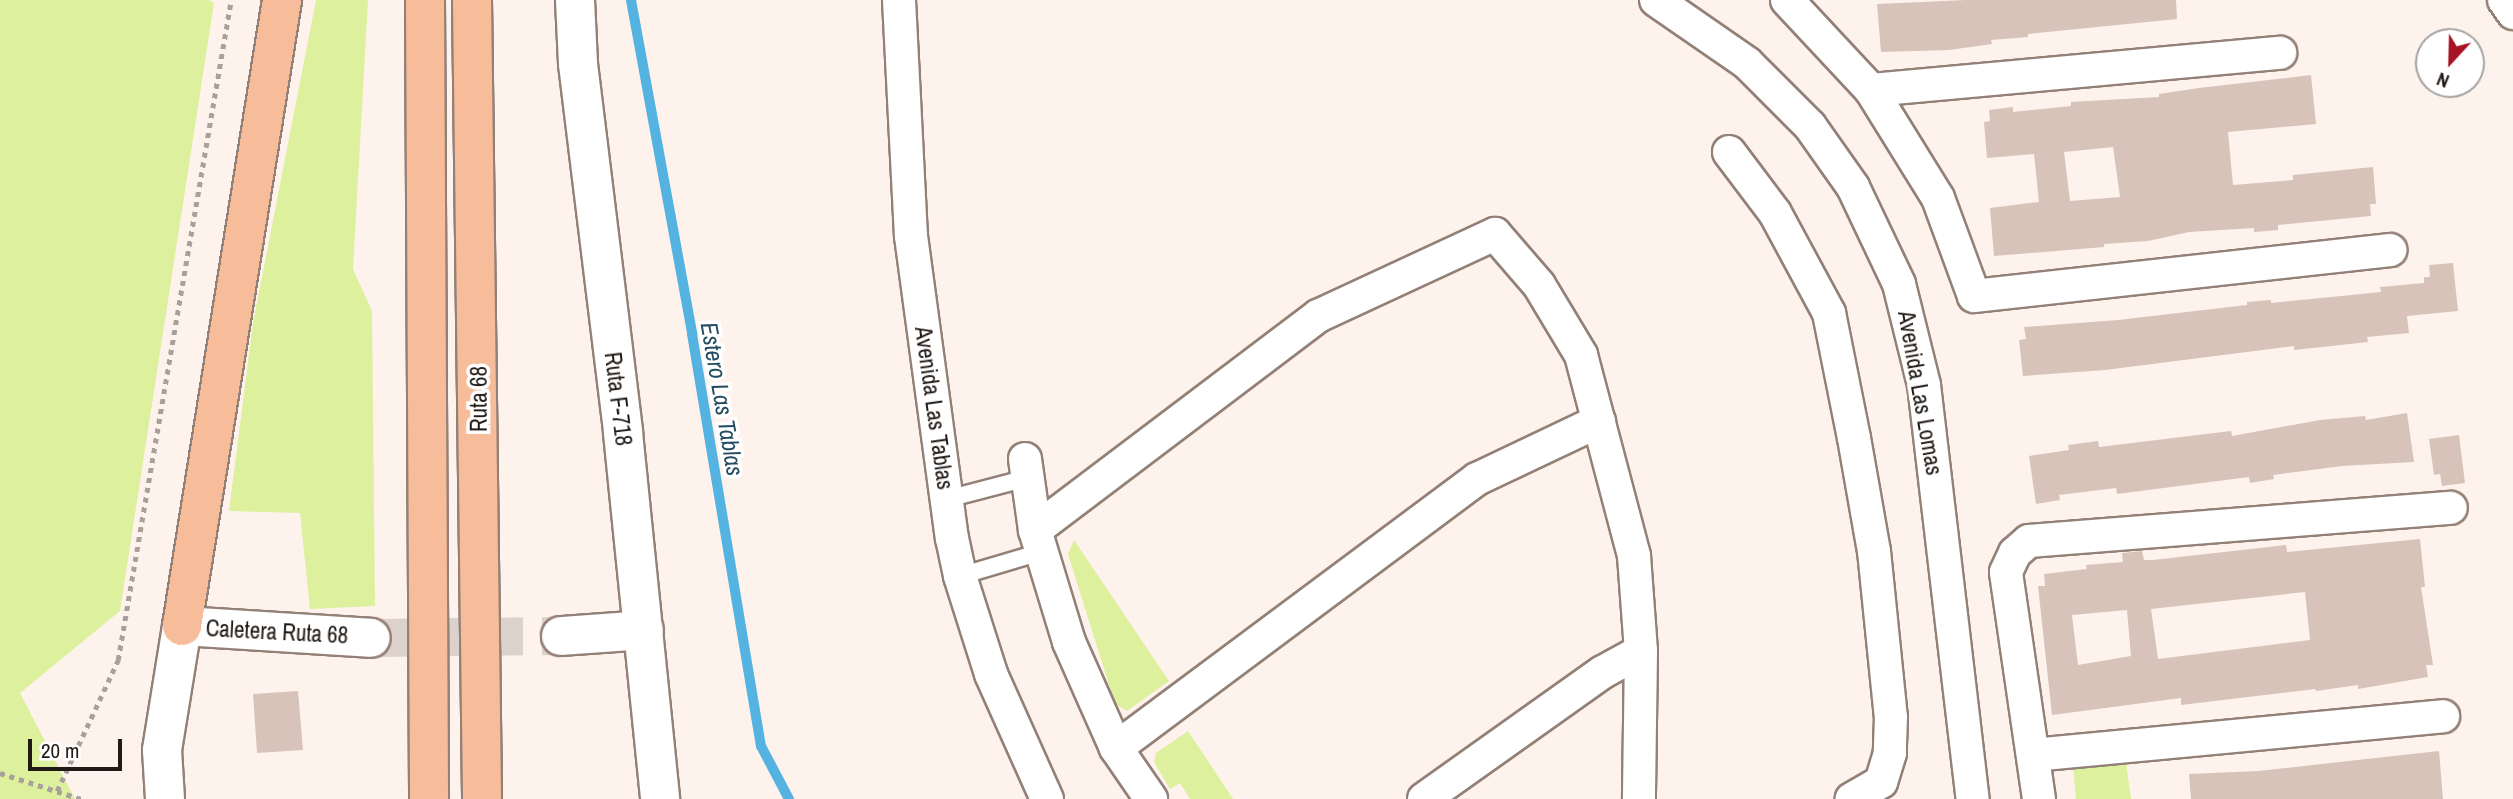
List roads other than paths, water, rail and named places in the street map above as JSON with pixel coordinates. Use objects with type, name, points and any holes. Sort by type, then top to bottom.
[{"type":"highway","points":[[182,626],[282,0]]},
{"type":"highway","points":[[425,0],[429,799]]},
{"type":"highway","name":"Ruta 68","points":[[472,0],[482,799]]},
{"type":"street","name":"Ruta F-718","points":[[575,0],[589,160],[644,630],[660,799]]},
{"type":"street","name":"Avenida Las Tablas","points":[[899,0],[911,236],[960,576],[991,674],[1047,799]]},
{"type":"street","name":"Avenida Las Lomas","points":[[1656,0],[1747,63],[1810,126],[1853,187],[1899,284],[1924,385],[1973,799]]},
{"type":"street","points":[[1787,0],[1871,90],[1938,198],[1974,296],[2390,250]]},
{"type":"street","points":[[2504,0],[2513,13]]},
{"type":"street","points":[[1871,90],[2280,54]]},
{"type":"street","points":[[1729,152],[1775,213],[1829,313],[1854,438],[1874,551],[1891,717],[1890,753],[1881,782],[1852,799]]},
{"type":"street","points":[[1038,541],[1318,316],[1495,234],[1539,285],[1581,355],[1634,556],[1641,651],[1639,799]]},
{"type":"street","points":[[1116,748],[1477,479],[1599,421]]},
{"type":"street","points":[[1026,468],[1038,541],[1069,642],[1116,748],[1151,799]]},
{"type":"street","points":[[2039,799],[2006,572],[2015,552],[2029,541],[2451,508]]},
{"type":"street","name":"Caletera Ruta 68","points":[[182,626],[372,638]]},
{"type":"street","points":[[165,799],[162,750],[182,626]]},
{"type":"street","points":[[561,636],[644,630]]},
{"type":"street","points":[[1424,799],[1603,672],[1641,651]]},
{"type":"street","points":[[2033,755],[2443,716]]},
{"type":"lane","points":[[947,499],[1026,468]]},
{"type":"lane","points":[[960,576],[1038,541]]},
{"type":"waterway","name":"Estero Las Tablas","points":[[631,0],[692,334],[761,746],[789,799]]},
{"type":"tunnel","points":[[371,638],[561,636]]}]
